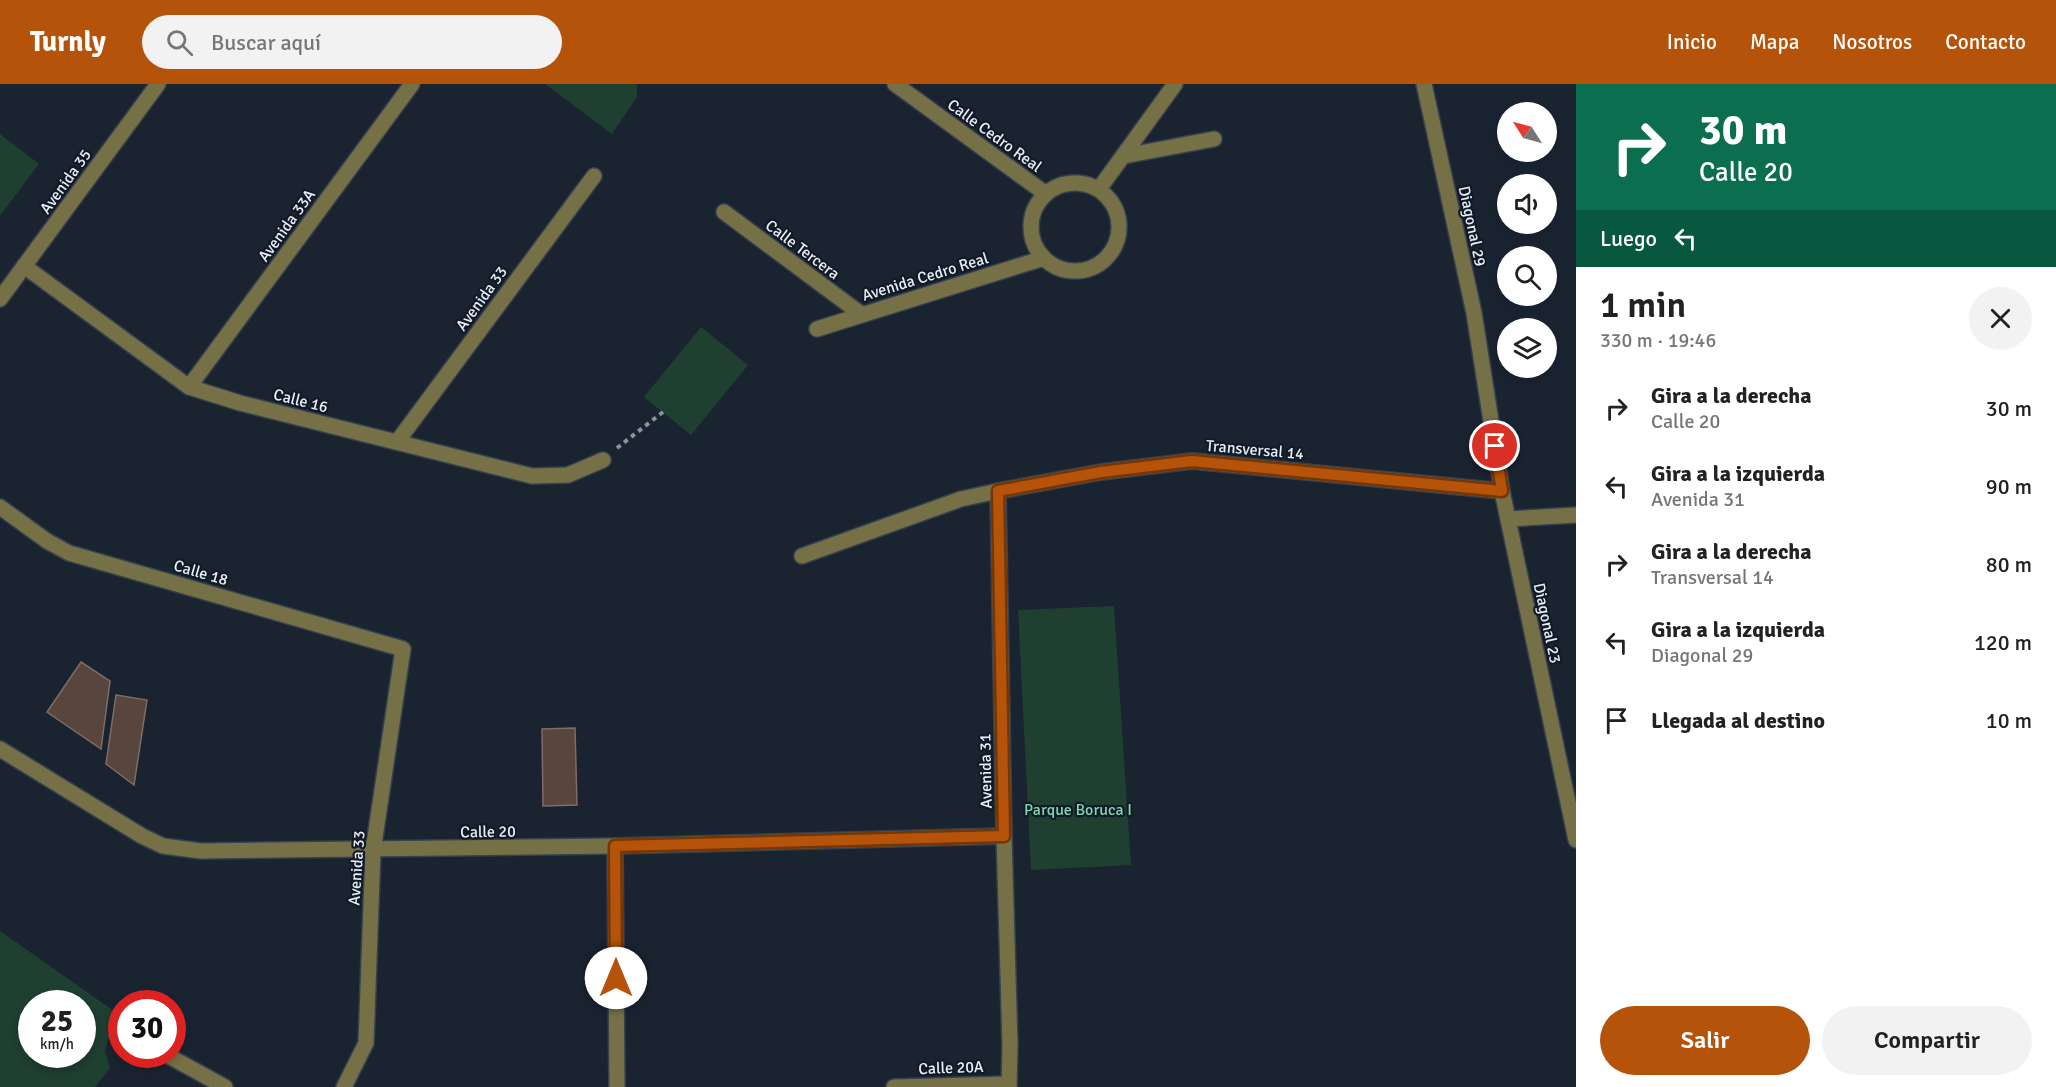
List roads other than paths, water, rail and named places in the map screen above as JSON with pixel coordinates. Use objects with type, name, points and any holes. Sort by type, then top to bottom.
[{"type":"street","name":"Avenida 35","points":[[0,299],[158,84]]},
{"type":"street","name":"Avenida 33A","points":[[189,387],[412,84]]},
{"type":"street","name":"Calle Cedro Real","points":[[895,84],[916,90],[1046,194]]},
{"type":"street","points":[[1099,189],[1175,84]]},
{"type":"street","name":"Diagonal 29","points":[[1424,84],[1474,313],[1508,519]]},
{"type":"street","points":[[1124,156],[1214,139]]},
{"type":"street","name":"Avenida 33","points":[[398,442],[594,176]]},
{"type":"street","points":[[1086,183],[1099,189],[1110,199],[1117,212],[1120,227],[1117,241],[1110,255],[1092,268],[1070,271],[1056,267],[1044,258],[1031,233],[1032,219],[1037,205],[1046,194],[1058,186],[1086,183]]},
{"type":"street","name":"Calle Tercera","points":[[724,212],[861,314]]},
{"type":"street","name":"Avenida Cedro Real","points":[[817,329],[1044,258]]},
{"type":"street","name":"Calle 16","points":[[24,267],[189,387],[240,403],[532,476],[568,475],[603,460]]},
{"type":"street","name":"Transversal 14","points":[[801,556],[961,499],[1101,472],[1192,461],[1502,491]]},
{"type":"street","name":"Avenida 31","points":[[998,491],[1009,1085]]},
{"type":"street","name":"Calle 18","points":[[0,507],[47,541],[69,553],[403,649]]},
{"type":"street","points":[[1508,519],[1576,515]]},
{"type":"street","name":"Diagonal 23","points":[[1508,519],[1576,840]]},
{"type":"street","name":"Avenida 33","points":[[344,1087],[366,1042],[373,851],[403,649]]},
{"type":"street","name":"Calle 20","points":[[0,749],[142,836],[164,846],[201,851],[373,851],[1004,836]]},
{"type":"street","points":[[615,846],[617,1087]]},
{"type":"street","points":[[186,1066],[225,1087]]},
{"type":"street","name":"Calle 20A","points":[[894,1087],[1009,1085]]},
{"type":"park label","name":"Parque Boruca I","points":[[1078,809]]}]
